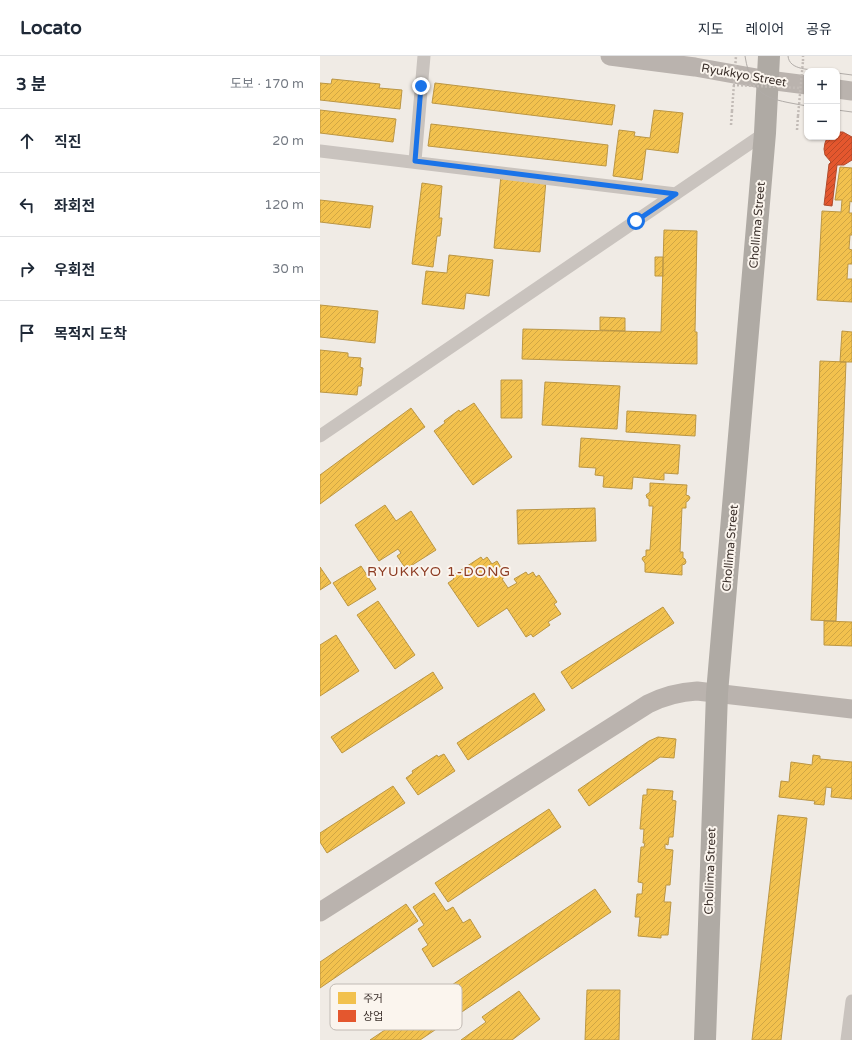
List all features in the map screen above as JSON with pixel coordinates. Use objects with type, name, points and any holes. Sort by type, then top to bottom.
[{"type":"highway","name":"Chollima Street","points":[[705,1040],[717,693],[765,133],[769,56]]},
{"type":"street","points":[[415,161],[424,56]]},
{"type":"street","name":"Ryukkyo Street","points":[[610,56],[695,67],[804,86]]},
{"type":"street","points":[[840,89],[852,91]]},
{"type":"street","points":[[320,436],[765,133]]},
{"type":"street","points":[[320,151],[415,161],[676,194]]},
{"type":"street","points":[[320,912],[648,704],[669,695],[697,691],[852,709]]},
{"type":"street","points":[[847,1040],[852,1001]]},
{"type":"path","points":[[731,124],[736,56]]},
{"type":"path","points":[[797,130],[798,116],[804,86],[803,56]]},
{"type":"path","points":[[734,85],[804,86]]},
{"type":"building: 주거","points":[[332,79],[380,84],[379,88],[402,90],[400,109],[320,100],[320,83],[331,84]]},
{"type":"building: 주거","points":[[435,83],[615,105],[612,125],[432,103]]},
{"type":"building: 주거","points":[[320,110],[396,119],[393,142],[320,133]]},
{"type":"building: 주거","points":[[654,110],[683,113],[678,153],[646,149],[642,180],[613,176],[619,130],[635,132],[634,136],[650,138]]},
{"type":"building: 주거","points":[[431,124],[608,145],[606,166],[428,146]]},
{"type":"building: 주거","points":[[840,167],[852,168],[852,202],[850,201],[849,213],[852,213],[852,235],[850,235],[849,249],[852,250],[852,264],[848,264],[847,279],[852,279],[852,302],[817,300],[822,211],[841,212],[842,200],[835,200]]},
{"type":"building: 주거","points":[[501,175],[546,180],[540,252],[494,248]]},
{"type":"building: 주거","points":[[422,183],[442,186],[439,218],[442,218],[440,236],[437,236],[433,267],[412,264]]},
{"type":"building: 주거","points":[[320,200],[373,206],[370,228],[320,222]]},
{"type":"building: 주거","points":[[664,230],[697,231],[695,332],[697,332],[697,364],[522,359],[523,329],[661,332]]},
{"type":"building: 주거","points":[[449,255],[493,260],[489,296],[466,293],[464,309],[422,304],[426,271],[447,273]]},
{"type":"building: 주거","points":[[655,257],[663,257],[663,276],[655,276]]},
{"type":"building: 주거","points":[[320,305],[378,311],[375,343],[320,337]]},
{"type":"building: 주거","points":[[600,317],[625,318],[625,331],[600,330]]},
{"type":"building: 주거","points":[[842,331],[852,332],[852,362],[840,362]]},
{"type":"building: 주거","points":[[320,350],[348,353],[348,357],[361,358],[360,367],[363,368],[361,386],[358,386],[357,395],[320,392]]},
{"type":"building: 주거","points":[[820,361],[846,362],[836,621],[811,620]]},
{"type":"building: 주거","points":[[501,380],[522,380],[522,418],[501,418]]},
{"type":"building: 주거","points":[[545,382],[620,386],[617,429],[542,425]]},
{"type":"building: 주거","points":[[474,403],[512,457],[473,485],[434,431],[445,423],[444,421],[459,410],[460,412]]},
{"type":"building: 주거","points":[[411,408],[425,427],[320,504],[320,475]]},
{"type":"building: 주거","points":[[627,411],[696,415],[695,436],[626,432]]},
{"type":"building: 주거","points":[[581,438],[680,445],[678,474],[664,473],[664,480],[633,477],[632,489],[603,487],[604,476],[595,475],[596,468],[579,467]]},
{"type":"building: 주거","points":[[650,483],[687,485],[686,495],[690,498],[686,502],[686,508],[682,508],[680,552],[683,552],[683,558],[686,562],[682,565],[682,575],[645,572],[645,563],[642,559],[646,556],[646,550],[650,550],[653,506],[649,506],[649,499],[646,495],[650,492]]},
{"type":"building: 주거","points":[[385,505],[396,521],[411,511],[436,550],[406,569],[397,556],[401,553],[398,549],[379,561],[355,525]]},
{"type":"building: 주거","points":[[595,508],[596,541],[518,544],[517,510]]},
{"type":"building: 주거","points":[[481,557],[483,560],[487,557],[492,564],[497,561],[506,576],[502,579],[508,588],[517,583],[514,579],[526,572],[528,575],[533,572],[536,577],[539,575],[557,602],[554,604],[561,614],[548,622],[550,625],[533,637],[531,634],[526,637],[507,608],[478,627],[448,583],[454,579],[452,576]]},
{"type":"building: 주거","points":[[361,566],[376,589],[348,606],[333,583]]},
{"type":"building: 주거","points":[[320,567],[331,583],[320,590]]},
{"type":"building: 주거","points":[[378,601],[415,655],[395,669],[357,615]]},
{"type":"building: 주거","points":[[663,607],[674,623],[572,689],[561,672]]},
{"type":"building: 주거","points":[[824,621],[852,622],[852,646],[824,645]]},
{"type":"building: 주거","points":[[336,635],[359,671],[320,696],[320,645]]},
{"type":"building: 주거","points":[[433,672],[443,688],[342,753],[331,737]]},
{"type":"building: 주거","points":[[534,693],[545,710],[468,760],[457,743]]},
{"type":"building: 주거","points":[[658,737],[676,739],[674,758],[660,757],[589,806],[578,790],[649,741]]},
{"type":"building: 주거","points":[[444,754],[455,771],[418,795],[406,778],[413,773],[412,771],[437,755],[438,757]]},
{"type":"building: 주거","points":[[813,755],[820,756],[820,759],[852,762],[852,799],[831,797],[832,788],[826,787],[824,805],[814,804],[815,801],[779,797],[781,781],[789,782],[791,762],[812,765]]},
{"type":"building: 주거","points":[[393,786],[405,803],[327,853],[320,842],[320,833]]},
{"type":"building: 주거","points":[[647,789],[673,791],[672,800],[676,801],[673,837],[669,837],[668,845],[665,844],[665,849],[673,850],[670,885],[666,885],[664,902],[671,902],[668,935],[661,935],[661,938],[638,936],[640,917],[635,917],[637,894],[642,894],[643,883],[638,882],[641,847],[644,847],[645,843],[643,843],[644,829],[640,829],[643,795],[647,795]]},
{"type":"building: 주거","points":[[549,809],[561,827],[448,902],[435,883]]},
{"type":"building: 주거","points":[[778,815],[807,818],[781,1040],[752,1040]]},
{"type":"building: 주거","points":[[595,889],[611,912],[462,1012],[462,984],[453,984]]},
{"type":"building: 주거","points":[[434,893],[446,911],[453,907],[463,923],[470,919],[481,937],[433,967],[422,949],[428,945],[418,929],[424,925],[413,907]]},
{"type":"building: 주거","points":[[406,904],[418,921],[320,988],[320,962]]},
{"type":"building: 주거","points":[[587,990],[620,990],[619,1040],[585,1040]]},
{"type":"building: 주거","points":[[519,991],[540,1019],[512,1040],[461,1040],[486,1022],[482,1017]]},
{"type":"building: 주거","points":[[385,1030],[435,1030],[420,1040],[370,1040]]},
{"type":"building: 상업","points":[[840,132],[852,137],[852,160],[844,165],[837,165],[832,206],[824,205],[829,164],[831,162],[825,155],[826,140],[840,140]]},
{"type":"tram line","points":[[745,56],[752,81],[758,89],[764,94],[773,98],[804,105]]},
{"type":"tram line","points":[[788,56],[789,61],[792,64],[796,67],[804,68]]},
{"type":"tram line","points":[[840,73],[852,75]]},
{"type":"tram line","points":[[840,110],[852,112]]},
{"type":"district","name":"RYUKKYO 1-DONG","points":[[439,571]]},
{"type":"route","points":[[421,86],[415,161],[676,194],[636,221]]}]
